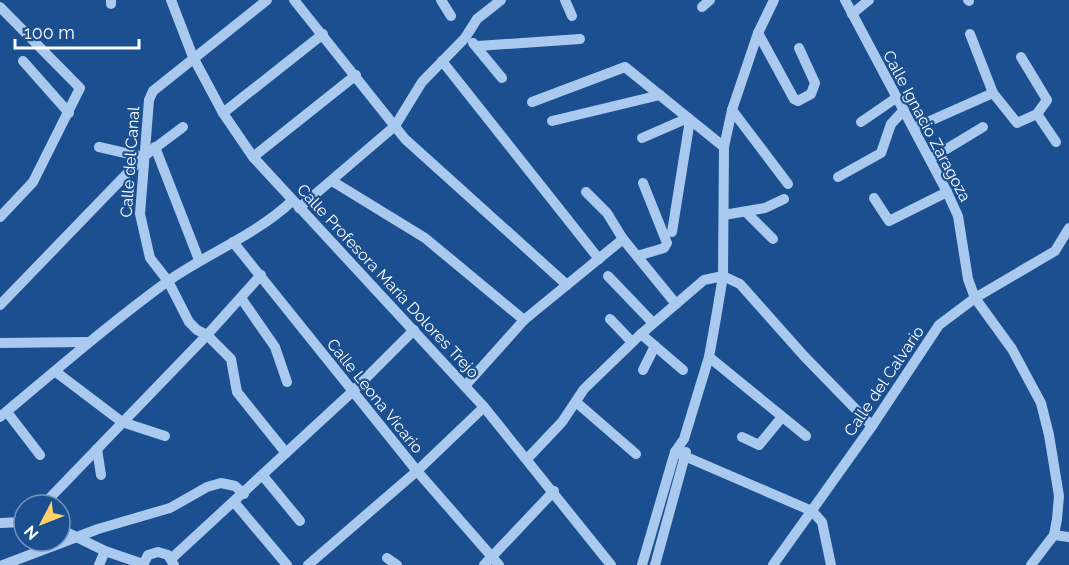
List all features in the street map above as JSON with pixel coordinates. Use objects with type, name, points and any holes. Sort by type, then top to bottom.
[{"type":"street","name":"Calle Profesora María Dolores Trejo","points":[[171,0],[193,57],[224,113],[253,157],[484,407],[554,491],[611,565]]},
{"type":"street","name":"Calle del Canal","points":[[267,0],[153,91],[149,100],[140,214],[142,231],[150,258],[168,281],[189,322],[197,330],[207,335],[231,359],[237,392],[286,453]]},
{"type":"street","points":[[294,0],[405,139],[567,285]]},
{"type":"street","points":[[441,0],[451,16]]},
{"type":"street","points":[[40,455],[3,415],[56,372],[86,342],[168,281],[332,181],[395,126],[412,94],[465,38],[477,19],[501,0]]},
{"type":"street","points":[[565,0],[572,16]]},
{"type":"street","points":[[642,565],[675,452],[684,439],[709,357],[723,276],[724,147],[732,110],[758,33],[774,0]]},
{"type":"street","name":"Calle Ignacio Zaragoza","points":[[845,0],[914,128],[958,216],[968,279],[975,298],[1012,349],[1041,403],[1059,496],[1054,535]]},
{"type":"street","points":[[852,14],[868,0]]},
{"type":"street","points":[[0,7],[80,88],[33,182],[0,217]]},
{"type":"street","points":[[758,33],[794,99],[798,101],[811,94],[815,83],[800,48]]},
{"type":"street","points":[[224,113],[323,34]]},
{"type":"street","points":[[970,34],[993,93],[1017,123],[1037,114],[1047,100],[1021,57]]},
{"type":"street","points":[[465,38],[477,46],[502,78]]},
{"type":"street","points":[[477,46],[580,39]]},
{"type":"street","points":[[23,61],[69,113]]},
{"type":"street","points":[[442,61],[599,259]]},
{"type":"street","points":[[532,102],[625,67],[724,147]]},
{"type":"street","points":[[253,157],[356,75]]},
{"type":"street","points":[[914,128],[993,93]]},
{"type":"street","points":[[552,121],[660,95]]},
{"type":"street","points":[[861,122],[896,98]]},
{"type":"street","points":[[732,110],[788,184]]},
{"type":"street","points":[[838,177],[881,153],[891,124],[904,111]]},
{"type":"street","points":[[1037,114],[1056,142]]},
{"type":"street","points":[[642,138],[689,119]]},
{"type":"street","points":[[672,232],[689,119]]},
{"type":"street","points":[[0,305],[143,157],[183,127]]},
{"type":"street","points":[[930,159],[983,127]]},
{"type":"street","points":[[99,147],[143,157]]},
{"type":"street","points":[[155,147],[199,260]]},
{"type":"street","points":[[332,181],[425,238],[524,320]]},
{"type":"street","points":[[637,256],[664,248],[667,243],[643,183]]},
{"type":"street","points":[[586,192],[606,213],[622,239],[676,304]]},
{"type":"street","points":[[874,198],[890,221],[947,192]]},
{"type":"street","points":[[724,215],[765,208],[784,199]]},
{"type":"street","points":[[746,213],[773,239]]},
{"type":"street","name":"Calle del Calvario","points":[[773,565],[872,426],[939,325],[975,298],[1055,251],[1069,228]]},
{"type":"street","points":[[465,386],[524,320],[622,239]]},
{"type":"street","name":"Calle Leona Vicario","points":[[233,242],[491,562]]},
{"type":"street","points":[[55,493],[207,335],[261,275]]},
{"type":"street","points":[[608,276],[653,323]]},
{"type":"street","points":[[527,459],[562,422],[584,389],[632,342],[704,280],[723,276],[740,284],[804,356],[872,426]]},
{"type":"street","points":[[242,298],[275,347],[287,382]]},
{"type":"street","points":[[610,319],[632,342]]},
{"type":"street","points":[[72,535],[105,551],[143,564],[148,555],[158,552],[173,562],[414,330]]},
{"type":"street","points":[[641,334],[682,370]]},
{"type":"street","points":[[0,343],[86,342]]},
{"type":"street","points":[[643,370],[655,346]]},
{"type":"street","points":[[709,357],[806,436]]},
{"type":"street","points":[[56,372],[123,422],[165,436]]},
{"type":"street","points":[[576,402],[636,454]]},
{"type":"street","points":[[308,565],[417,471],[484,407]]},
{"type":"street","points":[[742,437],[759,445],[782,417]]},
{"type":"street","points":[[655,565],[686,456],[684,439]]},
{"type":"street","points":[[97,449],[101,475]]},
{"type":"street","points":[[675,452],[812,511],[822,522],[831,565]]},
{"type":"street","points":[[263,476],[300,521]]},
{"type":"street","points":[[8,564],[78,537],[170,508],[207,487],[221,483],[235,486],[244,494]]},
{"type":"street","points":[[491,562],[554,491]]},
{"type":"street","points":[[234,502],[287,565]]},
{"type":"street","points":[[1031,565],[1054,535],[1069,537]]},
{"type":"street","points":[[99,565],[105,551]]},
{"type":"street","points":[[387,558],[397,565]]}]
